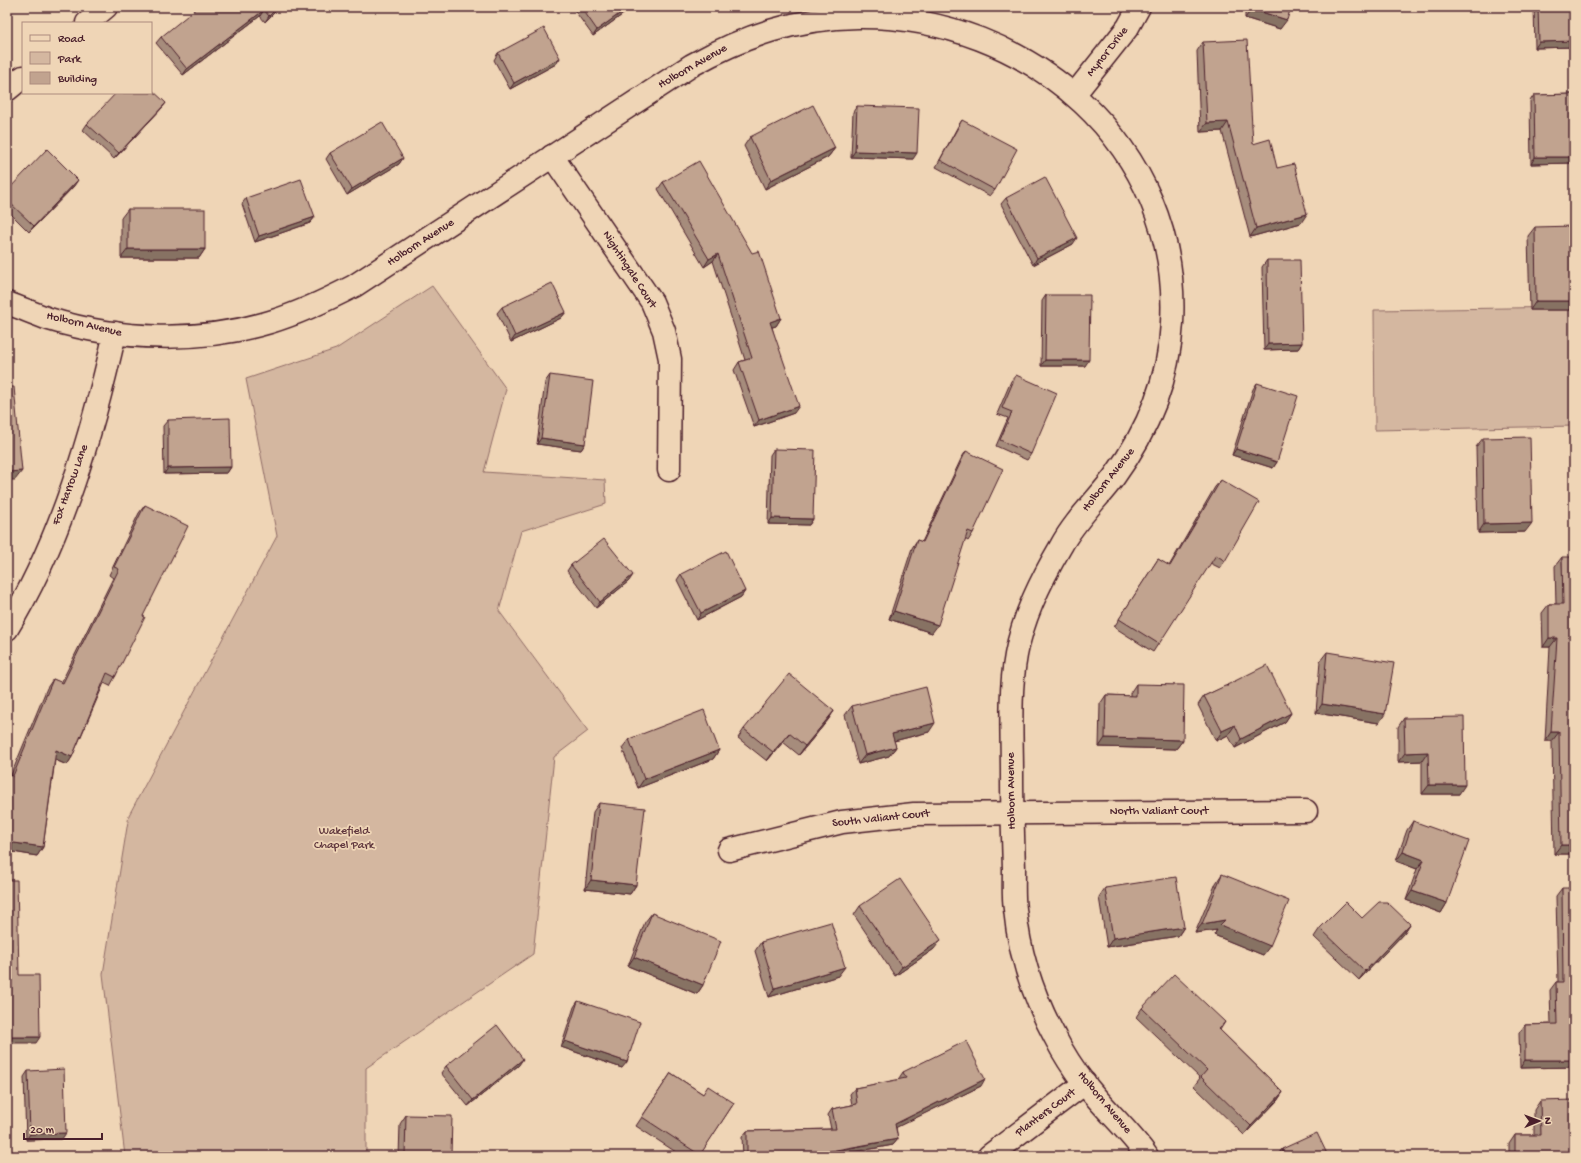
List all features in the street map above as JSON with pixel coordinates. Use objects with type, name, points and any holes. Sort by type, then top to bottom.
[{"type":"street","points":[[88,22],[106,7]]},
{"type":"street","name":"Mynor Drive","points":[[1074,95],[1128,27],[1139,7]]},
{"type":"street","name":"Holborn Avenue","points":[[7,302],[49,319],[97,331],[178,336],[226,332],[270,322],[315,306],[354,286],[692,65],[723,48],[767,31],[812,21],[858,18],[902,20],[950,29],[996,46],[1038,68],[1074,95],[1101,120],[1126,152],[1147,190],[1163,234],[1172,277],[1172,323],[1167,365],[1155,405],[1136,444],[1112,480],[1068,534],[1044,574],[1028,612],[1016,655],[1011,705],[1015,909],[1022,952],[1035,994],[1055,1038],[1085,1084],[1147,1156]]},
{"type":"street","points":[[7,90],[22,78]]},
{"type":"street","name":"Nightingale Court","points":[[552,156],[652,302],[664,331],[670,359],[669,470]]},
{"type":"street","name":"Fox Harrow Lane","points":[[7,629],[18,612],[51,542],[78,469],[100,399],[115,333]]},
{"type":"street","name":"North Valiant Court","points":[[1012,812],[1306,811]]},
{"type":"street","name":"South Valiant Court","points":[[729,850],[842,822],[914,814],[1012,812]]},
{"type":"street","name":"Planters Court","points":[[989,1156],[1085,1084]]},
{"type":"green space","name":"Wakefield Chapel Park","points":[[432,286],[506,389],[484,472],[605,480],[606,504],[521,531],[499,611],[588,731],[554,757],[533,954],[366,1068],[366,1156],[125,1156],[103,974],[129,815],[277,536],[246,379],[336,349]]},
{"type":"green space","points":[[1574,307],[1574,426],[1375,430],[1374,310]]},
{"type":"building","points":[[198,7],[215,7],[217,9],[219,7],[278,7],[269,16],[264,10],[187,69],[161,37]]},
{"type":"building","points":[[581,7],[629,7],[597,30]]},
{"type":"building","points":[[1252,7],[1291,7],[1287,20],[1252,9]]},
{"type":"building","points":[[1538,7],[1574,7],[1574,41],[1539,42]]},
{"type":"building","points":[[544,28],[560,58],[514,83],[498,53]]},
{"type":"building","points":[[1247,40],[1253,144],[1270,139],[1277,168],[1294,164],[1307,214],[1256,228],[1228,122],[1207,123],[1203,42]]},
{"type":"building","points":[[152,90],[166,103],[119,153],[87,124],[115,94],[152,94]]},
{"type":"building","points":[[1574,94],[1574,157],[1535,157],[1534,95]]},
{"type":"building","points":[[813,105],[835,148],[771,180],[750,137]]},
{"type":"building","points":[[857,106],[919,108],[917,153],[855,151]]},
{"type":"building","points":[[962,120],[1017,149],[995,190],[940,160]]},
{"type":"building","points":[[382,122],[403,158],[352,189],[330,153]]},
{"type":"building","points":[[47,149],[78,180],[34,226],[7,200],[7,191]]},
{"type":"building","points":[[699,161],[752,253],[759,251],[781,318],[770,322],[799,406],[759,420],[739,362],[752,358],[718,254],[709,259],[663,182]]},
{"type":"building","points":[[1045,177],[1077,238],[1037,258],[1006,198]]},
{"type":"building","points":[[301,179],[315,217],[259,236],[246,198]]},
{"type":"building","points":[[128,209],[205,209],[205,249],[128,249]]},
{"type":"building","points":[[1574,226],[1574,301],[1536,301],[1535,227]]},
{"type":"building","points":[[1267,260],[1300,260],[1302,343],[1268,344]]},
{"type":"building","points":[[552,283],[566,312],[515,336],[502,307]]},
{"type":"building","points":[[1046,295],[1090,295],[1089,360],[1045,360]]},
{"type":"building","points":[[550,375],[593,381],[585,444],[541,438]]},
{"type":"building","points":[[1016,375],[1057,393],[1031,454],[1000,440],[1012,412],[1002,408]]},
{"type":"building","points":[[1257,383],[1298,396],[1277,462],[1236,449]]},
{"type":"building","points":[[7,387],[14,387],[22,471],[7,472]]},
{"type":"building","points":[[230,418],[231,467],[168,468],[168,420]]},
{"type":"building","points":[[1530,437],[1532,523],[1484,524],[1483,438]]},
{"type":"building","points":[[774,449],[815,450],[813,519],[772,518]]},
{"type":"building","points":[[966,451],[1003,469],[973,533],[968,531],[938,625],[894,611],[917,540],[923,542]]},
{"type":"building","points":[[1221,480],[1259,502],[1225,561],[1216,555],[1159,644],[1119,619],[1158,559],[1170,566]]},
{"type":"building","points":[[145,505],[188,526],[143,616],[145,617],[115,677],[107,673],[72,757],[56,750],[43,847],[7,842],[7,775],[13,776],[53,679],[63,683],[119,569],[114,567]]},
{"type":"building","points":[[604,539],[633,575],[600,602],[571,565]]},
{"type":"building","points":[[726,551],[745,591],[701,613],[681,574]]},
{"type":"building","points":[[1562,557],[1574,557],[1574,845],[1561,845],[1559,732],[1551,732],[1557,638],[1549,638],[1549,604],[1563,604]]},
{"type":"building","points":[[1327,652],[1394,663],[1385,714],[1322,704]]},
{"type":"building","points":[[1267,665],[1291,713],[1241,739],[1235,725],[1222,731],[1204,696],[1228,686],[1227,685]]},
{"type":"building","points":[[789,674],[834,711],[805,746],[789,733],[773,752],[744,729]]},
{"type":"building","points":[[1136,684],[1184,685],[1183,740],[1105,738],[1106,695],[1136,696]]},
{"type":"building","points":[[926,687],[935,723],[892,734],[896,747],[865,755],[852,706]]},
{"type":"building","points":[[704,710],[719,750],[644,779],[629,739]]},
{"type":"building","points":[[1464,717],[1465,785],[1429,785],[1428,752],[1405,753],[1404,718]]},
{"type":"building","points":[[599,803],[645,808],[636,885],[591,880]]},
{"type":"building","points":[[1413,821],[1469,841],[1447,903],[1412,891],[1424,860],[1403,852]]},
{"type":"building","points":[[1222,874],[1289,901],[1270,946],[1220,925],[1225,920],[1202,924]]},
{"type":"building","points":[[1176,877],[1184,927],[1113,938],[1105,888]]},
{"type":"building","points":[[900,879],[941,940],[902,967],[860,906]]},
{"type":"building","points":[[7,880],[17,880],[19,975],[39,975],[40,1037],[7,1037]]},
{"type":"building","points":[[1562,888],[1574,888],[1574,1060],[1525,1060],[1525,1025],[1557,1024],[1556,982],[1563,982]]},
{"type":"building","points":[[1346,902],[1362,918],[1379,902],[1387,902],[1410,924],[1365,971],[1320,928]]},
{"type":"building","points":[[652,913],[721,941],[703,985],[634,957]]},
{"type":"building","points":[[831,922],[845,967],[775,988],[761,942]]},
{"type":"building","points":[[1174,974],[1225,1022],[1219,1029],[1283,1092],[1251,1126],[1201,1077],[1207,1070],[1142,1008]]},
{"type":"building","points":[[578,1001],[640,1022],[627,1062],[565,1041]]},
{"type":"building","points":[[497,1025],[523,1059],[473,1100],[446,1066]]},
{"type":"building","points":[[966,1041],[985,1079],[895,1124],[898,1139],[808,1156],[747,1156],[747,1131],[836,1129],[832,1109],[857,1104],[855,1088],[906,1078],[903,1072]]},
{"type":"building","points":[[64,1069],[66,1133],[30,1134],[28,1071]]},
{"type":"building","points":[[671,1073],[703,1094],[708,1086],[734,1103],[700,1155],[642,1117]]},
{"type":"building","points":[[1574,1100],[1574,1156],[1515,1156],[1515,1135],[1541,1135],[1540,1101]]},
{"type":"building","points":[[406,1115],[452,1116],[451,1156],[405,1156]]},
{"type":"building","points":[[1317,1133],[1328,1156],[1285,1156],[1282,1149]]}]
